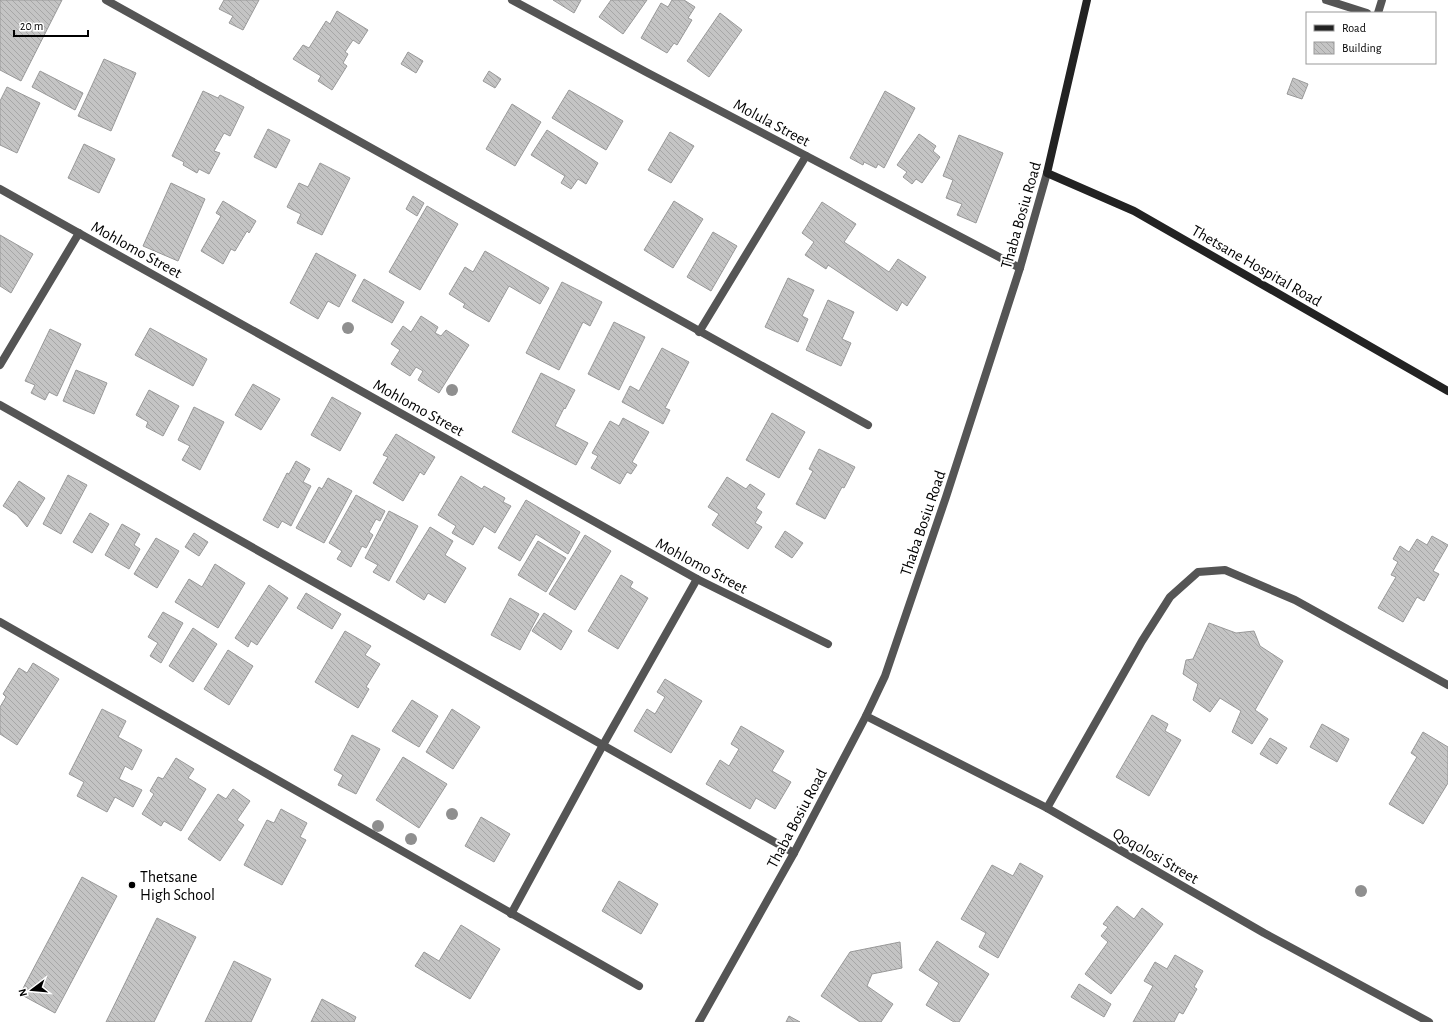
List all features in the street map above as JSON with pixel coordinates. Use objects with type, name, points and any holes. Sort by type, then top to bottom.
[{"type":"main road","name":"Thaba Bosiu Road","points":[[1048,173],[1087,0]]},
{"type":"main road","name":"Thetsane Hospital Road","points":[[1048,173],[1134,211],[1448,391]]},
{"type":"street","points":[[106,0],[868,426]]},
{"type":"street","name":"Molula Street","points":[[512,0],[1020,268]]},
{"type":"street","points":[[1326,0],[1363,12]]},
{"type":"street","points":[[1378,12],[1382,0]]},
{"type":"street","points":[[699,332],[806,156]]},
{"type":"street","name":"Thaba Bosiu Road","points":[[699,1022],[794,853],[866,716],[885,676],[946,497],[1020,268],[1048,173]]},
{"type":"street","name":"Mohlomo Street","points":[[0,189],[698,579],[828,644]]},
{"type":"street","points":[[0,365],[79,233]]},
{"type":"street","points":[[0,405],[794,853]]},
{"type":"street","points":[[1047,808],[1142,641],[1170,597],[1198,572],[1226,570],[1295,600],[1448,685]]},
{"type":"street","points":[[511,914],[603,745],[698,579]]},
{"type":"street","points":[[0,622],[639,986]]},
{"type":"street","name":"Qoqolosi Street","points":[[866,716],[1047,808],[1264,933],[1429,1022]]},
{"type":"building","points":[[0,0],[62,0],[21,81],[0,70]]},
{"type":"building","points":[[224,0],[259,0],[243,30],[229,23],[233,16],[219,9]]},
{"type":"building","points":[[553,0],[581,0],[574,13]]},
{"type":"building","points":[[611,0],[647,0],[623,34],[599,17]]},
{"type":"building","points":[[672,0],[684,0],[695,7],[688,18],[692,20],[677,45],[674,43],[667,53],[641,38],[661,3],[668,7]]},
{"type":"building","points":[[337,11],[368,30],[359,44],[353,40],[345,52],[348,54],[343,63],[347,66],[332,90],[318,81],[321,76],[293,59],[303,45],[309,48],[326,21],[330,24]]},
{"type":"building","points":[[720,13],[742,30],[709,77],[687,61]]},
{"type":"building","points":[[408,52],[423,61],[416,73],[401,64]]},
{"type":"building","points":[[104,59],[136,73],[111,131],[78,116]]},
{"type":"building","points":[[40,71],[83,93],[75,110],[32,87]]},
{"type":"building","points":[[489,71],[501,79],[495,88],[483,81]]},
{"type":"building","points":[[1293,78],[1308,84],[1302,99],[1287,94]]},
{"type":"building","points":[[7,87],[40,103],[17,153],[0,145],[0,101]]},
{"type":"building","points":[[569,90],[623,121],[606,150],[552,118]]},
{"type":"building","points":[[203,91],[218,98],[220,95],[244,107],[230,136],[224,133],[214,151],[220,153],[209,174],[199,169],[197,173],[183,165],[184,162],[172,156]]},
{"type":"building","points":[[885,91],[915,108],[884,168],[878,164],[876,168],[864,162],[863,165],[850,158]]},
{"type":"building","points":[[512,104],[541,122],[515,166],[486,149]]},
{"type":"building","points":[[268,129],[290,140],[276,168],[254,157]]},
{"type":"building","points":[[547,130],[598,163],[586,184],[578,179],[571,189],[561,183],[565,176],[531,155]]},
{"type":"building","points":[[670,132],[694,146],[671,183],[648,170]]},
{"type":"building","points":[[919,134],[936,146],[933,151],[940,157],[922,183],[916,179],[912,184],[903,177],[907,172],[897,165]]},
{"type":"building","points":[[959,135],[1003,153],[976,223],[957,215],[962,204],[946,198],[953,180],[943,176]]},
{"type":"building","points":[[84,144],[115,159],[99,193],[68,178]]},
{"type":"building","points":[[320,163],[350,178],[322,235],[297,223],[301,214],[287,207],[299,183],[308,187]]},
{"type":"building","points":[[171,183],[205,199],[178,261],[143,246]]},
{"type":"building","points":[[413,196],[424,203],[417,216],[406,209]]},
{"type":"building","points":[[223,201],[256,221],[249,233],[247,231],[235,251],[231,249],[223,264],[201,251],[221,216],[216,213]]},
{"type":"building","points":[[674,201],[703,219],[673,268],[644,250]]},
{"type":"building","points":[[822,202],[856,224],[844,242],[889,272],[898,259],[926,277],[907,306],[902,302],[897,311],[828,265],[826,269],[805,255],[814,242],[802,233]]},
{"type":"building","points":[[427,206],[458,224],[420,290],[389,272]]},
{"type":"building","points":[[713,232],[737,246],[711,291],[687,277]]},
{"type":"building","points":[[0,235],[33,254],[11,293],[0,286]]},
{"type":"building","points":[[485,251],[549,288],[540,304],[509,286],[489,322],[463,307],[465,304],[449,294],[465,267],[473,272]]},
{"type":"building","points":[[316,253],[356,275],[339,307],[328,301],[318,319],[290,303]]},
{"type":"building","points":[[788,278],[814,290],[802,316],[808,319],[798,342],[765,327]]},
{"type":"building","points":[[364,279],[404,302],[392,323],[352,301]]},
{"type":"building","points":[[562,282],[602,302],[590,326],[583,322],[559,370],[526,353]]},
{"type":"building","points":[[828,300],[854,312],[842,339],[851,343],[841,366],[806,350]]},
{"type":"building","points":[[421,316],[438,327],[435,333],[441,336],[446,330],[469,345],[439,393],[418,380],[423,371],[416,367],[410,376],[391,364],[400,350],[391,344],[403,326],[411,332]]},
{"type":"building","points":[[614,322],[645,337],[619,390],[588,374]]},
{"type":"building","points":[[150,328],[207,359],[193,386],[135,355]]},
{"type":"building","points":[[50,329],[81,344],[57,396],[49,392],[45,400],[31,393],[35,385],[25,381]]},
{"type":"building","points":[[662,348],[689,362],[665,408],[670,410],[663,424],[622,402],[630,386],[639,391]]},
{"type":"building","points":[[76,370],[107,383],[94,414],[63,401]]},
{"type":"building","points":[[541,373],[575,390],[555,426],[588,443],[576,465],[512,432]]},
{"type":"building","points":[[253,384],[280,399],[261,430],[235,415]]},
{"type":"building","points":[[149,390],[179,406],[163,436],[146,427],[148,422],[136,415]]},
{"type":"building","points":[[332,397],[361,413],[340,451],[311,435]]},
{"type":"building","points":[[194,407],[224,422],[200,470],[182,460],[190,446],[178,440]]},
{"type":"building","points":[[772,413],[805,432],[779,478],[746,460]]},
{"type":"building","points":[[623,418],[649,432],[632,462],[637,465],[631,474],[627,472],[620,484],[591,468],[598,456],[592,453],[610,421],[619,426]]},
{"type":"building","points":[[396,434],[435,457],[424,475],[420,472],[403,501],[373,483],[388,457],[383,455]]},
{"type":"building","points":[[819,449],[855,467],[844,488],[842,487],[825,519],[796,504],[813,471],[809,469]]},
{"type":"building","points":[[296,461],[310,469],[303,482],[311,486],[291,526],[282,521],[278,528],[263,520],[287,473],[289,474]]},
{"type":"building","points":[[68,475],[87,485],[61,534],[43,524]]},
{"type":"building","points":[[461,476],[482,489],[484,486],[505,498],[503,502],[511,506],[495,533],[484,526],[473,545],[452,533],[456,526],[438,515]]},
{"type":"building","points":[[727,477],[746,489],[750,484],[765,494],[756,508],[762,512],[755,523],[762,527],[748,549],[712,525],[719,514],[708,507]]},
{"type":"building","points":[[328,478],[352,491],[324,543],[296,528],[319,487],[322,489]]},
{"type":"building","points":[[19,481],[45,498],[27,527],[17,515],[3,506]]},
{"type":"building","points":[[356,495],[385,511],[380,521],[376,519],[369,532],[373,535],[366,548],[362,546],[351,567],[337,559],[342,551],[329,543]]},
{"type":"building","points":[[526,500],[580,532],[568,554],[536,534],[520,561],[498,548]]},
{"type":"building","points":[[389,511],[418,526],[389,581],[373,572],[378,565],[365,558]]},
{"type":"building","points":[[90,513],[109,524],[92,553],[73,542]]},
{"type":"building","points":[[122,524],[140,534],[134,545],[140,549],[129,569],[105,555]]},
{"type":"building","points":[[430,527],[453,541],[445,555],[466,568],[445,603],[428,593],[424,600],[396,582]]},
{"type":"building","points":[[785,531],[803,543],[792,558],[775,547]]},
{"type":"building","points":[[194,533],[208,542],[199,556],[185,547]]},
{"type":"building","points":[[585,535],[611,551],[575,610],[549,594]]},
{"type":"building","points":[[1432,536],[1448,545],[1433,571],[1439,574],[1424,601],[1417,597],[1403,622],[1378,608],[1396,577],[1391,575],[1398,562],[1393,559],[1400,546],[1409,552],[1417,539],[1427,545]]},
{"type":"building","points":[[156,538],[179,551],[157,588],[134,574]]},
{"type":"building","points":[[538,541],[566,558],[546,592],[518,575]]},
{"type":"building","points":[[215,564],[245,583],[218,628],[175,602],[189,579],[202,587]]},
{"type":"building","points":[[621,575],[633,582],[630,587],[648,598],[618,649],[588,631]]},
{"type":"building","points":[[269,585],[288,598],[257,645],[251,641],[248,647],[235,638]]},
{"type":"building","points":[[306,593],[341,614],[332,629],[297,608]]},
{"type":"building","points":[[510,598],[539,614],[520,650],[491,635]]},
{"type":"building","points":[[163,612],[183,623],[161,663],[150,656],[158,643],[148,637]]},
{"type":"building","points":[[544,613],[572,631],[561,650],[532,631]]},
{"type":"building","points":[[1209,623],[1236,633],[1254,631],[1260,646],[1283,661],[1255,710],[1268,719],[1252,744],[1232,732],[1241,711],[1220,698],[1210,712],[1193,700],[1198,684],[1183,674],[1186,660],[1193,659]]},
{"type":"building","points":[[193,628],[217,644],[193,682],[169,666]]},
{"type":"building","points":[[345,631],[371,646],[365,655],[380,664],[366,687],[369,689],[358,708],[315,682]]},
{"type":"building","points":[[228,650],[253,666],[229,705],[204,689]]},
{"type":"building","points":[[33,663],[59,679],[17,745],[0,734],[0,707],[6,697],[3,694],[19,668],[27,673]]},
{"type":"building","points":[[665,679],[702,701],[671,753],[634,731],[647,709],[655,714],[665,697],[657,692]]},
{"type":"building","points":[[412,700],[438,716],[419,747],[392,731]]},
{"type":"building","points":[[102,709],[126,721],[118,737],[142,750],[132,770],[125,766],[119,779],[142,790],[133,807],[115,797],[107,812],[77,796],[84,782],[69,774]]},
{"type":"building","points":[[452,709],[480,727],[453,769],[426,752]]},
{"type":"building","points":[[1152,715],[1168,724],[1165,731],[1181,740],[1149,796],[1116,777]]},
{"type":"building","points":[[1322,724],[1349,739],[1337,762],[1310,747]]},
{"type":"building","points":[[741,726],[784,751],[772,771],[791,782],[775,809],[756,798],[750,809],[706,784],[720,760],[729,766],[739,749],[731,744]]},
{"type":"building","points":[[1423,732],[1448,747],[1448,783],[1423,824],[1389,804],[1417,757],[1411,753]]},
{"type":"building","points":[[352,735],[380,749],[356,794],[338,785],[343,775],[334,770]]},
{"type":"building","points":[[1270,738],[1287,748],[1277,764],[1260,754]]},
{"type":"building","points":[[403,757],[447,784],[419,828],[376,800]]},
{"type":"building","points":[[176,758],[194,769],[188,778],[206,789],[181,831],[164,821],[161,826],[142,814],[154,794],[150,791],[158,777],[163,779]]},
{"type":"building","points":[[233,789],[250,801],[237,820],[244,825],[220,861],[188,839],[218,794],[226,799]]},
{"type":"building","points":[[281,809],[307,823],[300,837],[306,840],[282,885],[244,865],[267,820],[274,823]]},
{"type":"building","points":[[481,817],[510,834],[494,862],[465,846]]},
{"type":"building","points":[[1020,863],[1043,876],[998,958],[979,947],[986,933],[961,919],[992,865],[1013,876]]},
{"type":"building","points":[[82,877],[117,896],[55,1013],[20,994]]},
{"type":"building","points":[[619,881],[658,904],[641,934],[602,911]]},
{"type":"building","points":[[1117,906],[1134,919],[1142,908],[1163,924],[1111,994],[1085,974],[1108,942],[1101,936],[1108,927],[1103,924]]},
{"type":"building","points":[[157,918],[196,937],[154,1022],[106,1022]]},
{"type":"building","points":[[461,925],[500,949],[470,999],[415,966],[424,952],[439,961]]},
{"type":"building","points":[[937,941],[989,974],[959,1022],[954,1022],[926,1005],[939,983],[919,970]]},
{"type":"building","points":[[900,942],[902,968],[872,974],[867,986],[893,1004],[881,1022],[860,1022],[821,996],[850,952]]},
{"type":"building","points":[[1175,955],[1203,971],[1194,987],[1197,989],[1183,1014],[1179,1012],[1174,1022],[1133,1022],[1153,986],[1144,981],[1155,962],[1167,969]]},
{"type":"building","points":[[234,961],[271,979],[251,1022],[205,1022]]},
{"type":"building","points":[[1079,984],[1111,1004],[1104,1017],[1071,997]]},
{"type":"building","points":[[322,999],[356,1017],[354,1022],[311,1022]]},
{"type":"building","points":[[789,1016],[800,1022],[786,1022]]},
{"type":"place","name":"Thetsane High School","points":[[132,885]]}]
